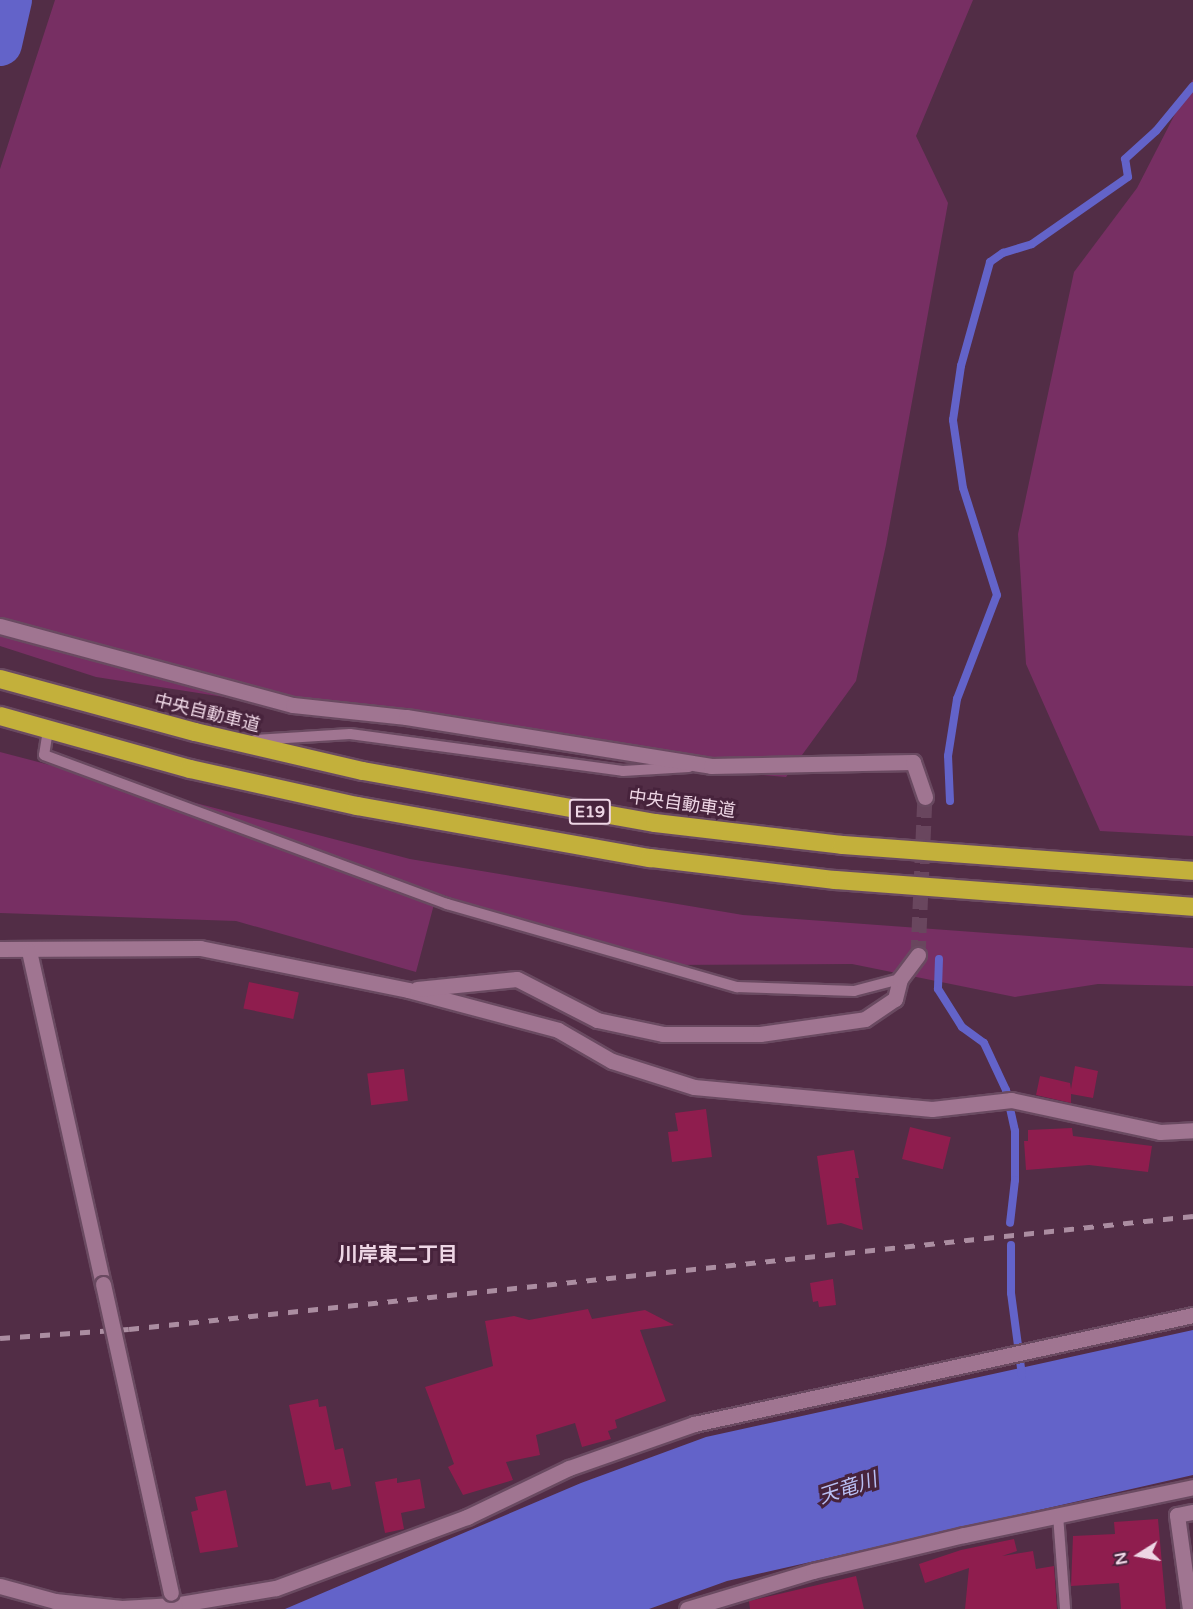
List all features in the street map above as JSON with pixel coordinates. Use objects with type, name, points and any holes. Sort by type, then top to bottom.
[{"type":"highway","name":"中央自動車道","points":[[0,679],[236,742],[477,793],[655,823],[842,844],[1193,871]]},
{"type":"highway","name":"E19","points":[[0,716],[190,769],[357,806],[650,858],[846,881],[1193,907]]},
{"type":"street","points":[[0,626],[293,705],[406,717],[711,766],[913,762],[925,797]]},
{"type":"street","points":[[0,950],[200,948],[408,990],[558,1030],[612,1061],[694,1087],[920,1108],[1011,1100],[1160,1132],[1193,1130]]},
{"type":"street","points":[[29,951],[173,1602]]},
{"type":"street","points":[[408,990],[517,979],[597,1020],[663,1034],[760,1034],[865,1019],[895,999],[900,979],[918,955]]},
{"type":"street","points":[[0,1586],[90,1606],[173,1602],[276,1588],[467,1517],[569,1468],[694,1424],[1193,1315]]},
{"type":"street","points":[[687,1609],[712,1605],[813,1571],[1193,1487]]},
{"type":"street","points":[[1190,1609],[1177,1515],[1193,1512]]},
{"type":"lane","points":[[48,730],[44,755],[447,904],[737,987],[854,991],[900,979]]},
{"type":"lane","points":[[236,742],[350,734],[623,771],[711,766]]},
{"type":"lane","points":[[1058,1515],[1065,1609]]},
{"type":"shaded area","points":[[55,0],[973,0],[916,136],[948,203],[886,545],[856,681],[786,777],[676,768],[96,677],[0,646],[0,169]]},
{"type":"shaded area","points":[[1193,79],[1193,836],[1100,831],[1026,664],[1018,534],[1074,272],[1137,188]]},
{"type":"shaded area","points":[[0,752],[410,859],[743,915],[1193,948],[1193,986],[1098,984],[1015,997],[852,964],[660,965],[437,893],[416,972],[236,921],[0,913]]},
{"type":"water","name":"天竜川","points":[[1193,1330],[1193,1475],[727,1581],[649,1609],[285,1609],[581,1483],[706,1437]]},
{"type":"building","points":[[249,982],[299,993],[293,1019],[243,1008]]},
{"type":"building","points":[[1075,1066],[1098,1071],[1093,1098],[1071,1094],[1071,1103],[1036,1095],[1040,1076],[1070,1083],[1071,1089]]},
{"type":"building","points":[[404,1069],[408,1101],[371,1105],[367,1074]]},
{"type":"building","points":[[706,1109],[712,1157],[672,1162],[668,1132],[678,1131],[675,1113]]},
{"type":"building","points":[[910,1127],[951,1137],[943,1169],[902,1159]]},
{"type":"building","points":[[1072,1128],[1073,1136],[1152,1146],[1148,1172],[1089,1165],[1026,1170],[1024,1141],[1028,1141],[1028,1130]]},
{"type":"building","points":[[854,1150],[859,1178],[855,1178],[863,1230],[841,1223],[827,1225],[817,1156]]},
{"type":"building","points":[[833,1279],[836,1305],[819,1307],[818,1301],[813,1302],[810,1283]]},
{"type":"building","points":[[588,1309],[592,1319],[645,1310],[674,1325],[640,1330],[666,1401],[615,1420],[617,1428],[608,1431],[611,1439],[582,1447],[575,1423],[536,1435],[540,1455],[506,1462],[513,1480],[463,1495],[448,1467],[454,1464],[425,1387],[493,1366],[485,1321],[514,1316],[529,1320]]},
{"type":"building","points":[[318,1399],[319,1407],[326,1406],[335,1450],[343,1448],[351,1486],[332,1490],[330,1482],[306,1486],[289,1405]]},
{"type":"building","points":[[397,1478],[397,1483],[420,1479],[425,1508],[401,1513],[404,1529],[385,1533],[375,1482]]},
{"type":"building","points":[[226,1490],[238,1547],[200,1553],[191,1512],[198,1510],[195,1497]]},
{"type":"building","points":[[1158,1519],[1166,1609],[1121,1609],[1119,1583],[1071,1586],[1073,1536],[1115,1534],[1114,1522]]},
{"type":"building","points":[[1014,1539],[1017,1551],[1002,1556],[1033,1551],[1036,1569],[1054,1566],[1057,1609],[965,1609],[969,1568],[925,1583],[919,1564],[961,1550]]},
{"type":"building","points":[[856,1576],[864,1609],[750,1609],[749,1601]]},
{"type":"waterway","points":[[0,44],[10,0]]},
{"type":"waterway","points":[[950,801],[948,756],[957,699],[997,595],[963,488],[953,420],[961,366],[990,262],[1003,253],[1032,244],[1128,177],[1125,159],[1156,131],[1193,86]]},
{"type":"waterway","points":[[939,959],[938,989],[962,1027],[984,1043],[1006,1090],[1015,1131],[1015,1180],[1010,1223]]},
{"type":"waterway","points":[[1011,1245],[1011,1293],[1022,1375]]},
{"type":"tunnel","points":[[918,955],[925,797]]},
{"type":"railway","points":[[0,1338],[129,1329],[1193,1216]]},
{"type":"district","name":"川岸東二丁目","points":[[398,1255]]}]
